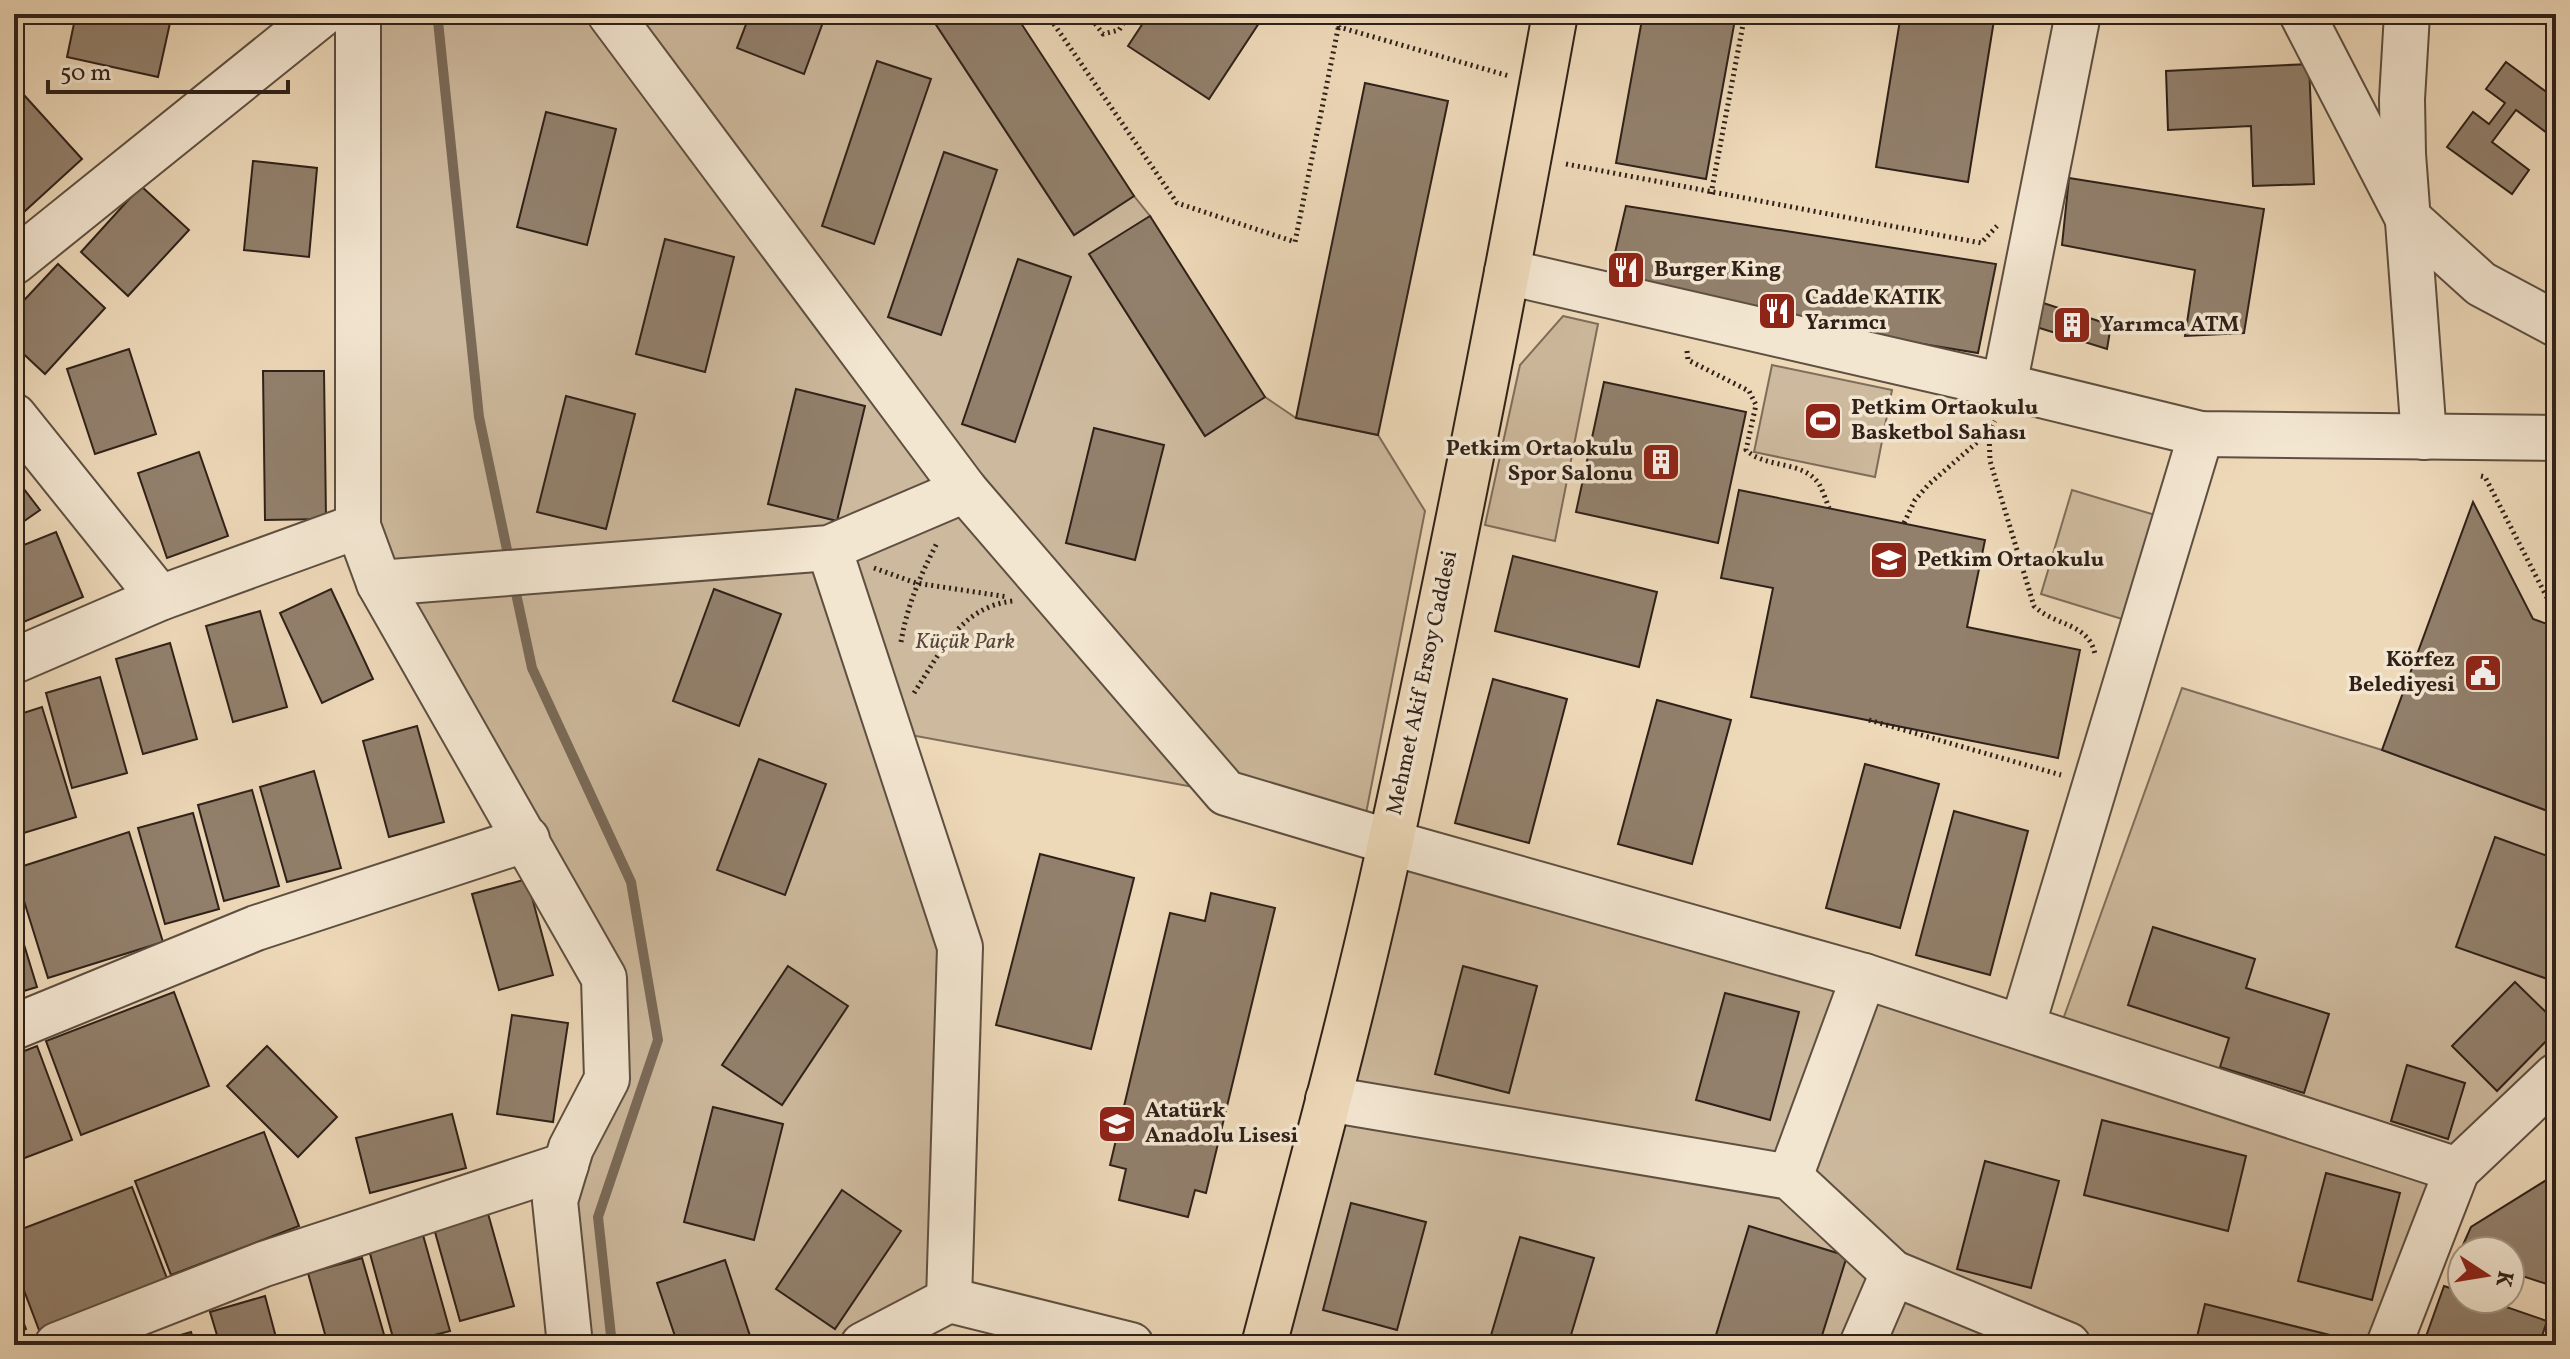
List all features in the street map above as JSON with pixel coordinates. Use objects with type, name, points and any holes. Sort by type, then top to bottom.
[{"type":"main road","name":"Mehmet Akif Ersoy Caddesi","points":[[1264,1345],[1391,842],[1507,272],[1555,14]]},
{"type":"street","points":[[14,262],[322,14]]},
{"type":"street","points":[[358,14],[358,526],[379,583],[604,978],[607,1079],[571,1148],[555,1201],[570,1345]]},
{"type":"street","points":[[610,14],[965,490],[1226,793],[1864,976],[2457,1170]]},
{"type":"street","points":[[2004,386],[2078,14]]},
{"type":"street","points":[[2302,14],[2407,217],[2481,284],[2556,324]]},
{"type":"street","points":[[2407,14],[2402,99],[2407,217],[2424,437]]},
{"type":"street","points":[[1507,272],[2201,434],[2556,438]]},
{"type":"street","points":[[14,416],[160,598]]},
{"type":"street","points":[[2022,1027],[2074,773],[2201,434]]},
{"type":"street","points":[[379,583],[829,548],[965,490]]},
{"type":"street","points":[[14,661],[160,598],[358,526]]},
{"type":"street","points":[[829,548],[960,947],[949,1300]]},
{"type":"street","points":[[14,1027],[256,928],[527,839]]},
{"type":"street","points":[[1790,1177],[1864,976]]},
{"type":"street","points":[[2389,1345],[2457,1170],[2556,1076]]},
{"type":"street","points":[[1328,1099],[1790,1177],[1893,1273],[2068,1345]]},
{"type":"street","points":[[57,1345],[264,1264],[566,1165]]},
{"type":"street","points":[[1862,1345],[1893,1273]]},
{"type":"street","points":[[863,1345],[949,1300],[1131,1345]]},
{"type":"path","points":[[1047,14],[1177,203],[1295,242],[1339,27],[1339,14]]},
{"type":"path","points":[[1088,14],[1103,34],[1119,30],[1129,14]]},
{"type":"path","points":[[1711,194],[1745,14]]},
{"type":"path","points":[[1339,27],[1510,76]]},
{"type":"path","points":[[1563,164],[1981,243],[2001,221]]},
{"type":"path","points":[[1687,345],[1688,360],[1749,391],[1756,405],[1746,450],[1754,458],[1807,472],[1819,484],[1829,508]]},
{"type":"path","points":[[1904,523],[1915,500],[1928,485],[1989,432],[1998,415],[2004,386]]},
{"type":"path","points":[[1989,432],[1990,461],[2034,606],[2046,617],[2085,633],[2092,641],[2095,658]]},
{"type":"path","points":[[2485,477],[2556,615]]},
{"type":"path","points":[[900,653],[904,622],[916,583],[965,490]]},
{"type":"path","points":[[829,548],[890,576],[916,583],[1023,600],[993,603],[960,624],[889,730]]},
{"type":"path","points":[[1869,720],[2074,773]]},
{"type":"green space","name":"Küçük Park","points":[[358,14],[929,14],[1074,235],[1134,196],[1150,216],[1090,255],[1204,435],[1265,397],[1296,418],[1378,435],[1425,511],[1362,834],[1226,793],[889,731],[960,947],[949,1300],[863,1345],[570,1345],[571,1148],[604,978],[379,583]]},
{"type":"green space","points":[[1563,316],[1598,324],[1555,541],[1485,525],[1520,365]]},
{"type":"green space","name":"Petkim Ortaokulu Basketbol Sahası","points":[[1772,365],[1892,390],[1875,477],[1754,452]]},
{"type":"green space","name":"Petkim Ortaokulu Basketbol Sahası","points":[[2072,490],[2155,515],[2122,619],[2041,594]]},
{"type":"green space","points":[[2182,688],[2382,750],[2556,814],[2556,1076],[2503,1125],[2389,1345],[1264,1345],[1391,842],[2056,1039]]},
{"type":"building","points":[[76,14],[172,14],[158,77],[67,57]]},
{"type":"building","points":[[750,14],[826,14],[804,74],[737,48]]},
{"type":"building","points":[[929,14],[1015,14],[1134,196],[1074,235]]},
{"type":"building","points":[[1149,14],[1265,14],[1209,99],[1128,46]]},
{"type":"building","points":[[1643,14],[1736,14],[1706,179],[1616,163]]},
{"type":"building","points":[[1901,14],[1995,14],[1968,182],[1876,167]]},
{"type":"building","points":[[877,61],[931,79],[874,244],[822,226]]},
{"type":"building","points":[[2506,62],[2556,99],[2556,120],[2547,133],[2516,110],[2492,142],[2529,170],[2512,194],[2447,147],[2473,112],[2489,124],[2505,103],[2486,89]]},
{"type":"building","points":[[2309,64],[2314,184],[2253,186],[2251,126],[2168,130],[2166,71]]},
{"type":"building","points":[[1365,83],[1448,101],[1378,435],[1296,418]]},
{"type":"building","points":[[14,84],[82,159],[25,211],[14,199]]},
{"type":"building","points":[[546,112],[616,129],[587,245],[517,227]]},
{"type":"building","points":[[944,152],[997,170],[941,335],[888,317]]},
{"type":"building","points":[[253,161],[317,168],[309,257],[244,250]]},
{"type":"building","points":[[2069,178],[2264,209],[2244,333],[2185,336],[2195,270],[2062,245]]},
{"type":"building","points":[[141,186],[189,230],[128,296],[81,252]]},
{"type":"building","points":[[1626,206],[1996,264],[1978,353],[1646,299],[1630,290],[1617,274],[1614,257]]},
{"type":"building","points":[[1150,216],[1265,397],[1205,436],[1089,254]]},
{"type":"building","points":[[665,239],[734,257],[705,372],[636,354]]},
{"type":"building","points":[[1018,259],[1071,277],[1015,442],[962,424]]},
{"type":"building","points":[[58,264],[105,308],[45,374],[14,345],[14,311]]},
{"type":"building","name":"Yarımca ATM","points":[[2037,301],[2111,325],[2107,349],[2033,326]]},
{"type":"building","points":[[129,349],[156,434],[95,454],[67,369]]},
{"type":"building","points":[[263,371],[324,371],[326,519],[265,520]]},
{"type":"building","name":"Petkim Ortaokulu Spor Salonu","points":[[1604,382],[1746,412],[1718,543],[1576,512]]},
{"type":"building","points":[[796,389],[865,406],[837,521],[768,504]]},
{"type":"building","points":[[566,396],[635,414],[606,529],[537,512]]},
{"type":"building","points":[[1094,428],[1164,445],[1135,560],[1066,543]]},
{"type":"building","points":[[199,452],[228,536],[167,558],[138,473]]},
{"type":"building","points":[[14,476],[40,510],[14,528]]},
{"type":"building","name":"Petkim Ortaokulu","points":[[1739,490],[1985,540],[1967,627],[2080,650],[2058,758],[1751,697],[1773,588],[1721,578]]},
{"type":"building","name":"Körfez Belediyesi","points":[[2473,502],[2533,619],[2556,627],[2556,814],[2382,750]]},
{"type":"building","points":[[56,532],[83,597],[14,626],[14,549]]},
{"type":"building","points":[[1513,556],[1657,592],[1639,667],[1495,631]]},
{"type":"building","points":[[331,589],[373,679],[322,703],[280,613]]},
{"type":"building","points":[[714,589],[781,614],[739,726],[673,701]]},
{"type":"building","points":[[260,611],[287,707],[233,722],[206,626]]},
{"type":"building","points":[[170,643],[197,739],[143,754],[116,659]]},
{"type":"building","points":[[100,677],[127,773],[72,788],[46,693]]},
{"type":"building","points":[[1493,679],[1567,699],[1529,843],[1455,823]]},
{"type":"building","points":[[1657,700],[1731,720],[1692,864],[1618,844]]},
{"type":"building","points":[[42,707],[76,817],[14,836],[14,716]]},
{"type":"building","points":[[417,726],[444,822],[389,837],[363,741]]},
{"type":"building","points":[[759,759],[826,784],[785,895],[717,870]]},
{"type":"building","points":[[1865,764],[1939,784],[1900,928],[1826,908]]},
{"type":"building","points":[[314,771],[341,868],[287,882],[260,787]]},
{"type":"building","points":[[252,790],[279,886],[224,901],[198,805]]},
{"type":"building","points":[[1954,811],[2028,831],[1990,975],[1916,955]]},
{"type":"building","points":[[193,813],[219,909],[165,924],[138,828]]},
{"type":"building","points":[[129,832],[163,942],[48,978],[14,869]]},
{"type":"building","points":[[2495,837],[2556,859],[2556,982],[2456,947]]},
{"type":"building","points":[[1040,854],[1134,878],[1091,1049],[996,1025]]},
{"type":"building","points":[[527,879],[553,975],[499,990],[472,894]]},
{"type":"building","name":"Atatürk Anadolu Lisesi","points":[[1211,893],[1275,908],[1206,1193],[1195,1190],[1188,1217],[1119,1200],[1126,1169],[1110,1165],[1170,913],[1205,921]]},
{"type":"building","points":[[14,912],[37,987],[14,994]]},
{"type":"building","points":[[2153,927],[2255,959],[2246,988],[2329,1014],[2304,1093],[2220,1067],[2229,1038],[2128,1005]]},
{"type":"building","points":[[788,966],[848,1006],[782,1105],[722,1065]]},
{"type":"building","points":[[1463,966],[1537,986],[1509,1093],[1435,1074]]},
{"type":"building","points":[[2515,982],[2556,1022],[2556,1031],[2497,1091],[2452,1046]]},
{"type":"building","points":[[174,992],[209,1086],[81,1135],[46,1041]]},
{"type":"building","points":[[1725,993],[1799,1012],[1770,1120],[1696,1100]]},
{"type":"building","points":[[512,1015],[568,1023],[553,1122],[497,1114]]},
{"type":"building","points":[[37,1046],[72,1140],[14,1162],[14,1055]]},
{"type":"building","points":[[267,1046],[337,1117],[298,1157],[227,1086]]},
{"type":"building","points":[[2407,1065],[2465,1083],[2448,1139],[2391,1121]]},
{"type":"building","points":[[713,1107],[783,1124],[754,1240],[684,1222]]},
{"type":"building","points":[[452,1114],[466,1168],[370,1193],[356,1138]]},
{"type":"building","points":[[2102,1120],[2246,1156],[2228,1231],[2084,1195]]},
{"type":"building","points":[[264,1132],[299,1226],[171,1275],[135,1181]]},
{"type":"building","points":[[1985,1161],[2059,1181],[2031,1288],[1957,1269]]},
{"type":"building","points":[[2326,1173],[2400,1193],[2372,1300],[2298,1281]]},
{"type":"building","points":[[2556,1174],[2556,1287],[2526,1277],[2526,1235],[2467,1235],[2471,1227]]},
{"type":"building","points":[[132,1187],[168,1281],[39,1330],[14,1264],[14,1232]]},
{"type":"building","points":[[842,1190],[901,1231],[835,1329],[776,1289]]},
{"type":"building","points":[[1351,1203],[1426,1222],[1397,1330],[1323,1310]]},
{"type":"building","points":[[487,1210],[514,1306],[460,1321],[433,1225]]},
{"type":"building","points":[[1749,1226],[1847,1256],[1819,1345],[1748,1345],[1716,1335]]},
{"type":"building","points":[[423,1235],[450,1331],[395,1345],[369,1250]]},
{"type":"building","points":[[1520,1237],[1594,1258],[1568,1345],[1498,1345],[1489,1342]]},
{"type":"building","points":[[362,1258],[387,1345],[328,1345],[308,1273]]},
{"type":"building","points":[[725,1260],[753,1345],[678,1345],[657,1283]]},
{"type":"building","points":[[2444,1286],[2446,1315],[2526,1314],[2547,1321],[2539,1345],[2423,1345]]},
{"type":"building","points":[[265,1296],[278,1345],[220,1345],[210,1312]]},
{"type":"building","points":[[14,1298],[26,1329],[14,1334]]},
{"type":"building","points":[[2205,1304],[2350,1340],[2348,1345],[2195,1345]]},
{"type":"building","points":[[191,1332],[195,1345],[146,1345]]},
{"type":"waterway","points":[[435,14],[479,417],[510,564]]},
{"type":"waterway","points":[[514,584],[532,668],[631,882],[658,1040],[598,1217],[612,1345]]},
{"type":"place","name":"Burger King","points":[[1626,270]]},
{"type":"place","name":"Cadde KATIK Yarımcı","points":[[1777,311]]},
{"type":"place","name":"Yarımca ATM","points":[[2072,325]]},
{"type":"place","name":"Petkim Ortaokulu Basketbol Sahası","points":[[1823,421]]},
{"type":"place","name":"Petkim Ortaokulu Spor Salonu","points":[[1661,462]]},
{"type":"place","name":"Petkim Ortaokulu","points":[[1889,560]]},
{"type":"place","name":"Körfez Belediyesi","points":[[2483,673]]},
{"type":"place","name":"Atatürk Anadolu Lisesi","points":[[1117,1124]]}]
